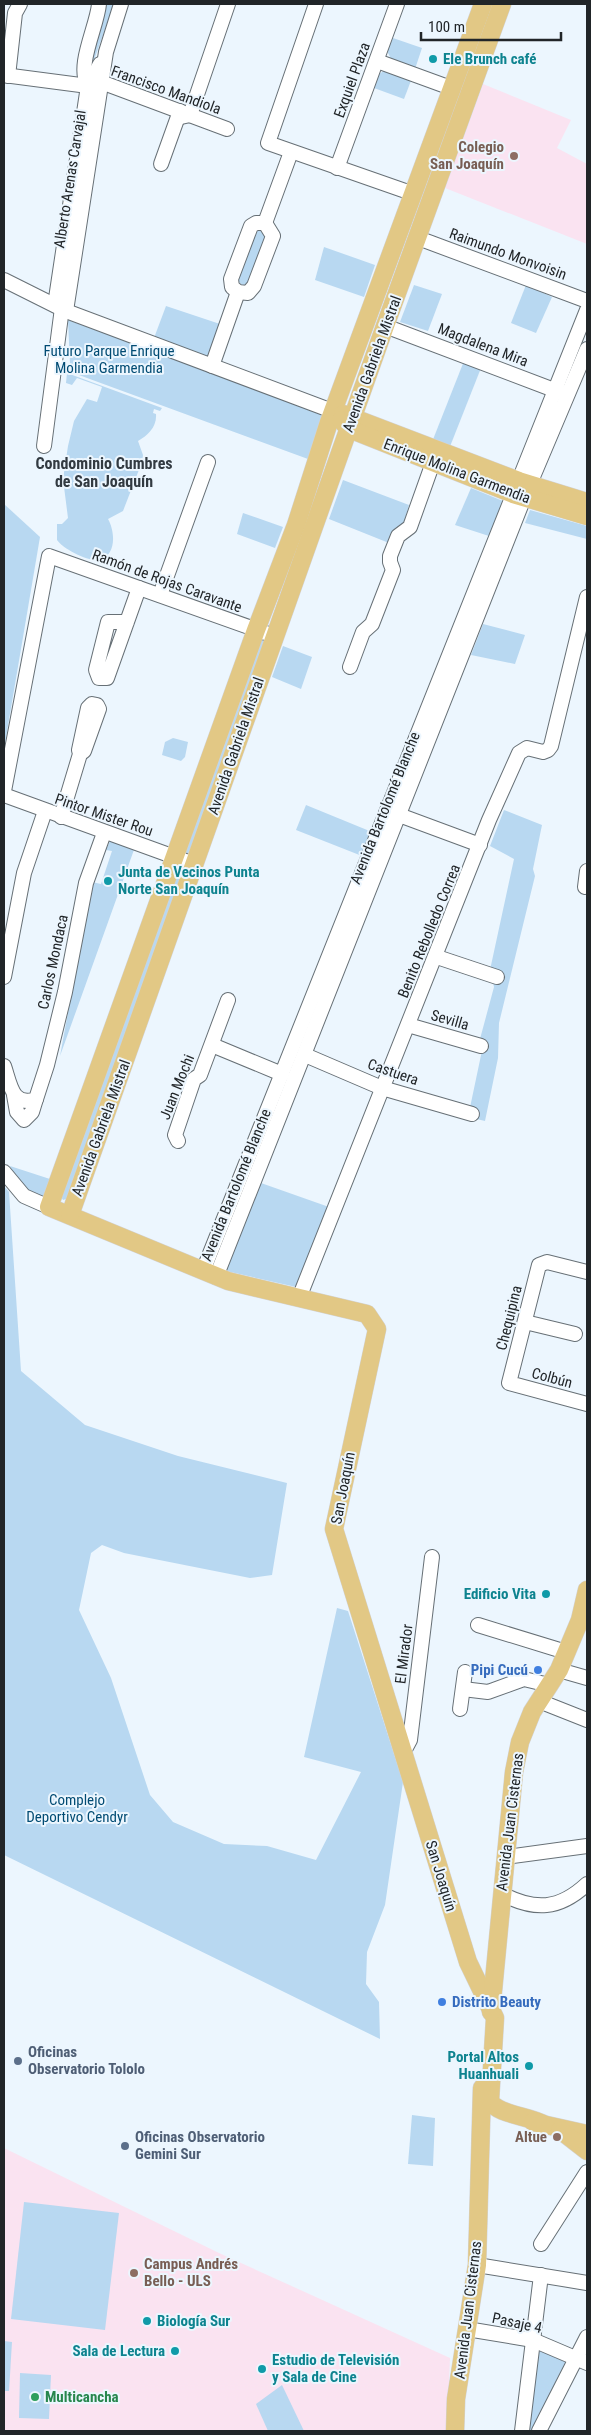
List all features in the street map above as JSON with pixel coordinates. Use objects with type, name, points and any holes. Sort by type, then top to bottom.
[{"type":"main road","name":"Avenida Gabriela Mistral","points":[[49,1207],[256,630],[296,526],[334,412],[483,4]]},
{"type":"main road","name":"Avenida Gabriela Mistral","points":[[70,1215],[274,636],[502,4]]},
{"type":"main road","name":"Enrique Molina Garmendia","points":[[334,412],[351,422],[587,516]]},
{"type":"main road","name":"Enrique Molina Garmendia","points":[[522,489],[587,502]]},
{"type":"main road","name":"San Joaquín","points":[[49,1207],[210,1274],[367,1314],[377,1330],[334,1528],[468,1962],[491,2009]]},
{"type":"main road","name":"Avenida Juan Cisternas","points":[[455,2431],[456,2400],[477,2264],[491,2009],[514,1772],[520,1742],[532,1712],[554,1678],[566,1652],[580,1620],[587,1590]]},
{"type":"main road","points":[[486,2104],[550,2126],[587,2134]]},
{"type":"main road","points":[[550,2126],[587,2151]]},
{"type":"street","points":[[6,76],[15,13],[20,4]]},
{"type":"street","points":[[94,84],[85,79],[86,56],[98,15],[99,4]]},
{"type":"street","name":"Alberto Arenas Carvajal","points":[[44,446],[61,308],[94,84],[121,4]]},
{"type":"street","points":[[161,164],[228,4]]},
{"type":"street","points":[[316,4],[268,143],[414,194]]},
{"type":"street","name":"Exquiel Plaza","points":[[337,168],[397,4]]},
{"type":"street","points":[[377,61],[451,88]]},
{"type":"street","name":"Francisco Mandiola","points":[[6,76],[94,84],[227,129]]},
{"type":"street","points":[[265,223],[291,152]]},
{"type":"street","points":[[265,223],[273,236],[254,286],[248,293],[238,292],[232,288],[231,279],[251,226],[265,223]]},
{"type":"street","name":"Raimundo Monvoisin","points":[[418,238],[587,301]]},
{"type":"street","name":"Avenida Gabriela Mistral","points":[[386,270],[403,277]]},
{"type":"street","name":"Enrique Molina Garmendia","points":[[4,280],[61,308],[334,412]]},
{"type":"street","points":[[212,366],[238,292]]},
{"type":"street","name":"Avenida Bartolomé Blanche","points":[[210,1274],[305,1055],[399,815],[470,622],[522,489],[555,390],[587,310]]},
{"type":"street","name":"Magdalena Mira","points":[[385,326],[568,395]]},
{"type":"street","name":"Avenida Bartolomé Blanche","points":[[522,489],[568,395],[586,351],[572,348]]},
{"type":"street","points":[[350,667],[363,632],[372,624],[394,570],[390,562],[390,556],[398,536],[410,527],[435,456]]},
{"type":"street","points":[[160,595],[208,462]]},
{"type":"street","name":"Ramón de Rojas Caravante","points":[[4,791],[49,556],[274,636]]},
{"type":"street","points":[[127,622],[139,588]]},
{"type":"street","name":"Benito Rebolledo Correa","points":[[299,1298],[480,845],[519,753],[527,748],[543,752],[551,746],[587,597]]},
{"type":"street","name":"Avenida Bartolomé Blanche","points":[[210,1274],[282,1074],[382,819],[470,622]]},
{"type":"street","points":[[61,817],[80,754]]},
{"type":"street","name":"Pintor Mister Rou","points":[[4,795],[104,833],[194,864]]},
{"type":"street","points":[[4,978],[24,873],[45,811]]},
{"type":"street","points":[[399,815],[480,845]]},
{"type":"street","name":"Carlos Mondaca","points":[[4,1066],[14,1095],[20,1101],[28,1102],[36,1099],[47,1065],[65,992],[86,883],[104,833]]},
{"type":"street","points":[[585,887],[587,871]]},
{"type":"street","points":[[436,957],[497,977]]},
{"type":"street","name":"Juan Mochi","points":[[178,1140],[175,1135],[194,1080],[200,1075],[228,1000]]},
{"type":"street","name":"Sevilla","points":[[408,1024],[481,1046]]},
{"type":"street","name":"Juan Mochi","points":[[212,1045],[282,1074]]},
{"type":"street","name":"Castuera","points":[[305,1055],[382,1088],[472,1114]]},
{"type":"street","points":[[4,1172],[24,1196],[49,1207]]},
{"type":"street","name":"Chequipina","points":[[509,1383],[539,1264],[542,1262],[587,1272]]},
{"type":"street","points":[[525,1322],[575,1334]]},
{"type":"street","name":"Colbún","points":[[509,1383],[587,1404]]},
{"type":"street","name":"El Mirador","points":[[403,1753],[410,1740],[432,1557]]},
{"type":"street","points":[[478,1626],[566,1652]]},
{"type":"street","points":[[460,1709],[465,1672]]},
{"type":"street","points":[[463,1689],[488,1692],[524,1680],[587,1678]]},
{"type":"street","points":[[539,1701],[587,1720]]},
{"type":"street","points":[[506,1857],[587,1846]]},
{"type":"street","points":[[502,1894],[535,1907],[544,1906],[559,1902],[587,1884]]},
{"type":"street","points":[[541,2244],[587,2172]]},
{"type":"street","points":[[477,2264],[587,2283]]},
{"type":"street","points":[[522,2431],[541,2275]]},
{"type":"street","name":"Pasaje 4","points":[[467,2329],[533,2340],[582,2361]]},
{"type":"street","points":[[539,2431],[582,2361],[587,2337]]},
{"type":"shaded area","name":"Colegio San Joaquín","points":[[483,84],[571,120],[557,148],[587,164],[587,244],[445,188]]},
{"type":"shaded area","name":"Campus Andrés Bello - ULS","points":[[4,2148],[219,2253],[450,2358],[447,2431],[4,2431]]},
{"type":"green space","points":[[101,4],[114,4],[89,74]]},
{"type":"green space","points":[[393,38],[422,48],[415,69],[392,61],[387,51]]},
{"type":"green space","points":[[387,69],[412,78],[404,99],[374,88],[379,74]]},
{"type":"green space","points":[[254,230],[262,230],[267,235],[249,284],[242,285],[237,280]]},
{"type":"green space","points":[[324,247],[375,265],[364,297],[315,280]]},
{"type":"green space","points":[[414,285],[442,294],[428,331],[400,322]]},
{"type":"green space","points":[[526,285],[552,297],[536,333],[511,323]]},
{"type":"green space","points":[[166,306],[220,324],[207,357],[154,338]]},
{"type":"green space","name":"Futuro Parque Enrique Molina Garmendia","points":[[68,320],[325,414],[308,459],[68,371],[70,364]]},
{"type":"green space","points":[[464,361],[481,368],[449,449],[432,442]]},
{"type":"green space","points":[[67,373],[162,408],[160,411],[154,409],[153,413],[156,414],[156,419],[153,427],[138,441],[143,455],[142,462],[123,511],[108,519],[113,536],[112,548],[105,558],[99,560],[89,559],[76,554],[57,540],[57,524],[62,524],[68,518],[63,479],[74,421],[87,399],[97,402],[102,387],[77,378],[72,385],[66,383]]},
{"type":"green space","points":[[343,480],[409,505],[403,526],[393,531],[389,543],[329,519]]},
{"type":"green space","points":[[471,488],[503,501],[489,536],[455,525]]},
{"type":"green space","points":[[4,504],[40,537],[4,749]]},
{"type":"green space","points":[[530,510],[587,526],[587,539],[525,523]]},
{"type":"green space","points":[[243,513],[283,527],[275,548],[237,534]]},
{"type":"green space","points":[[483,624],[525,635],[515,664],[471,655]]},
{"type":"green space","points":[[260,637],[268,640],[192,855],[185,852]]},
{"type":"green space","points":[[283,646],[312,657],[301,689],[272,677]]},
{"type":"green space","points":[[173,738],[188,742],[185,757],[181,761],[162,755],[165,742]]},
{"type":"green space","points":[[306,805],[372,832],[362,856],[296,830]]},
{"type":"green space","points":[[504,810],[542,825],[533,869],[535,876],[499,1023],[498,1058],[485,1121],[468,1117],[484,1041],[480,1039],[494,987],[490,970],[514,859],[490,846]]},
{"type":"green space","points":[[115,840],[135,847],[60,1056],[92,882],[101,884],[112,851],[106,850],[110,841]]},
{"type":"green space","points":[[179,864],[187,867],[69,1198],[63,1200],[60,1195]]},
{"type":"green space","points":[[10,1166],[53,1180],[44,1197],[33,1193],[23,1186]]},
{"type":"green space","points":[[261,1183],[329,1207],[296,1287],[226,1271]]},
{"type":"green space","name":"Complejo Deportivo Cendyr","points":[[4,1186],[9,1192],[21,1371],[85,1425],[178,1456],[287,1483],[272,1575],[250,1578],[124,1553],[102,1545],[91,1553],[79,1610],[111,1678],[150,1795],[173,1822],[224,1844],[267,1846],[316,1860],[361,1772],[304,1757],[337,1608],[348,1611],[403,1782],[385,1905],[367,1952],[366,1984],[379,2002],[380,2039],[4,1855]]},
{"type":"green space","points":[[412,2115],[435,2118],[433,2166],[408,2164]]},
{"type":"green space","points":[[24,2202],[119,2213],[105,2330],[11,2319]]},
{"type":"green space","points":[[4,2341],[12,2342],[9,2391],[4,2391]]},
{"type":"green space","points":[[542,2351],[566,2360],[568,2364],[534,2431],[527,2431],[538,2352]]},
{"type":"green space","name":"Multicancha","points":[[20,2373],[51,2375],[49,2419],[19,2418]]},
{"type":"green space","points":[[282,2385],[304,2431],[268,2431],[256,2404]]},
{"type":"place","name":"Ele Brunch café","points":[[433,59]]},
{"type":"place","name":"Colegio San Joaquín","points":[[514,156]]},
{"type":"place","name":"Junta de Vecinos Punta Norte San Joaquín","points":[[108,881]]},
{"type":"place","name":"Edificio Vita","points":[[546,1594]]},
{"type":"place","name":"Pipi Cucú","points":[[538,1670]]},
{"type":"place","name":"Distrito Beauty","points":[[442,2002]]},
{"type":"place","name":"Oficinas Observatorio Tololo","points":[[18,2061]]},
{"type":"place","name":"Portal Altos Huanhuali","points":[[529,2066]]},
{"type":"place","name":"Altue","points":[[557,2137]]},
{"type":"place","name":"Oficinas Observatorio Gemini Sur","points":[[125,2146]]},
{"type":"place","name":"Campus Andrés Bello - ULS","points":[[134,2273]]},
{"type":"place","name":"Biología Sur","points":[[147,2321]]},
{"type":"place","name":"Sala de Lectura","points":[[175,2351]]},
{"type":"place","name":"Estudio de Televisión y Sala de Cine","points":[[262,2369]]},
{"type":"place","name":"Multicancha","points":[[35,2397]]},
{"type":"district","name":"Condominio Cumbres de San Joaquín","points":[[104,472]]}]
